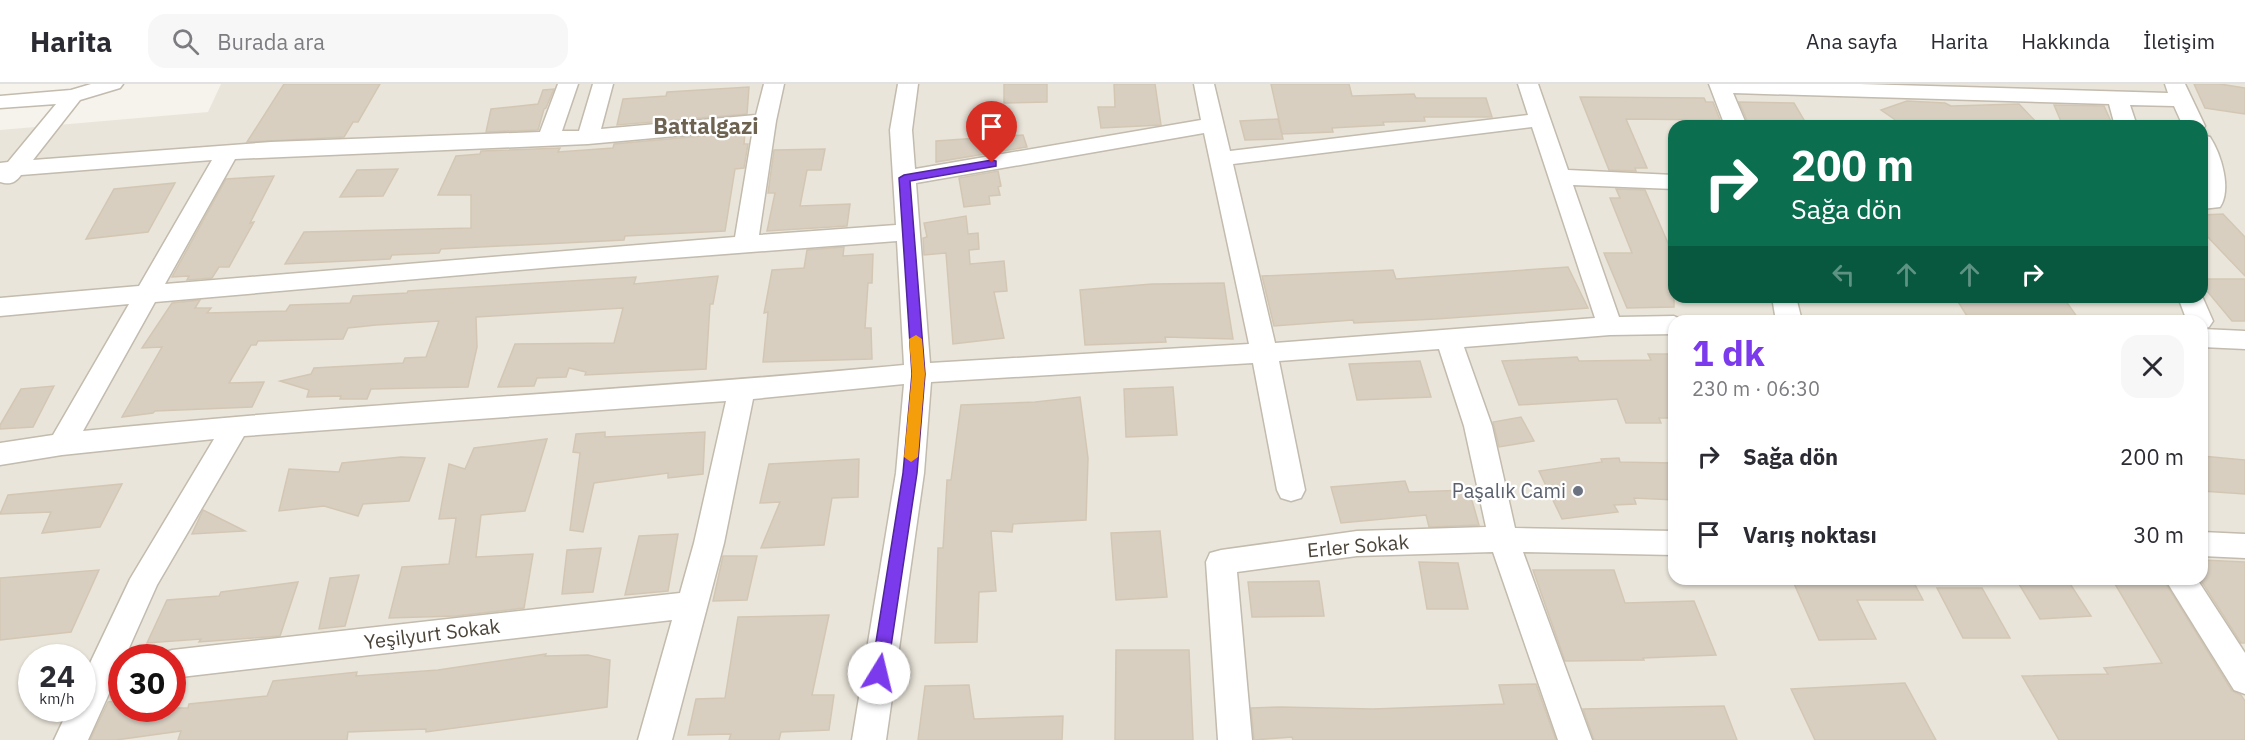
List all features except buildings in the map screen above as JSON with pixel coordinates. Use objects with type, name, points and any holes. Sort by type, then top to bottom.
[{"type":"street","points":[[0,102],[73,96],[113,84]]},
{"type":"street","points":[[549,138],[568,84]]},
{"type":"street","points":[[588,137],[603,84]]},
{"type":"street","points":[[746,244],[765,121],[774,84]]},
{"type":"street","points":[[869,740],[910,473],[918,374],[901,130],[908,84]]},
{"type":"street","points":[[1204,84],[1264,353],[1291,490]]},
{"type":"street","points":[[1528,84],[1610,326]]},
{"type":"street","points":[[1734,120],[1719,85],[2118,98],[2178,92],[2191,120]]},
{"type":"street","points":[[0,187],[8,169],[73,96]]},
{"type":"street","points":[[2118,98],[2124,120]]},
{"type":"street","points":[[1220,159],[1539,120]]},
{"type":"street","points":[[8,169],[228,152],[588,137],[765,121]]},
{"type":"street","points":[[904,178],[1213,125]]},
{"type":"street","points":[[62,444],[228,152]]},
{"type":"street","points":[[2208,155],[2213,166],[2212,202],[2208,202]]},
{"type":"street","points":[[1558,177],[1668,182]]},
{"type":"street","points":[[0,307],[147,293],[908,232]]},
{"type":"street","points":[[0,454],[62,444],[236,426],[742,390],[918,374],[1264,353],[1610,326],[1668,325]]},
{"type":"street","points":[[2208,332],[2245,340]]},
{"type":"street","points":[[1448,337],[1478,426],[1503,538],[1575,740]]},
{"type":"street","points":[[656,740],[709,543],[742,390]]},
{"type":"street","points":[[122,644],[145,579],[236,426]]},
{"type":"street","name":"Erler Sokak","points":[[1235,740],[1221,562],[1374,542],[1503,538],[1541,542],[1668,543]]},
{"type":"street","points":[[2208,544],[2245,546]]},
{"type":"street","points":[[2184,585],[2245,680]]},
{"type":"street","name":"Yeşilyurt Sokak","points":[[186,662],[692,604]]},
{"type":"street","points":[[71,740],[108,678]]},
{"type":"shaded area","points":[[221,84],[2245,84],[2245,740],[0,740],[0,130],[208,112]]},
{"type":"slow traffic","points":[[911,457],[918,374],[916,339]]},
{"type":"place","name":"Paşalık Cami","points":[[1578,491]]},
{"type":"district","name":"Battalgazi","points":[[706,126]]},
{"type":"route","points":[[879,673],[910,473],[918,374],[904,178],[992,163]]}]
